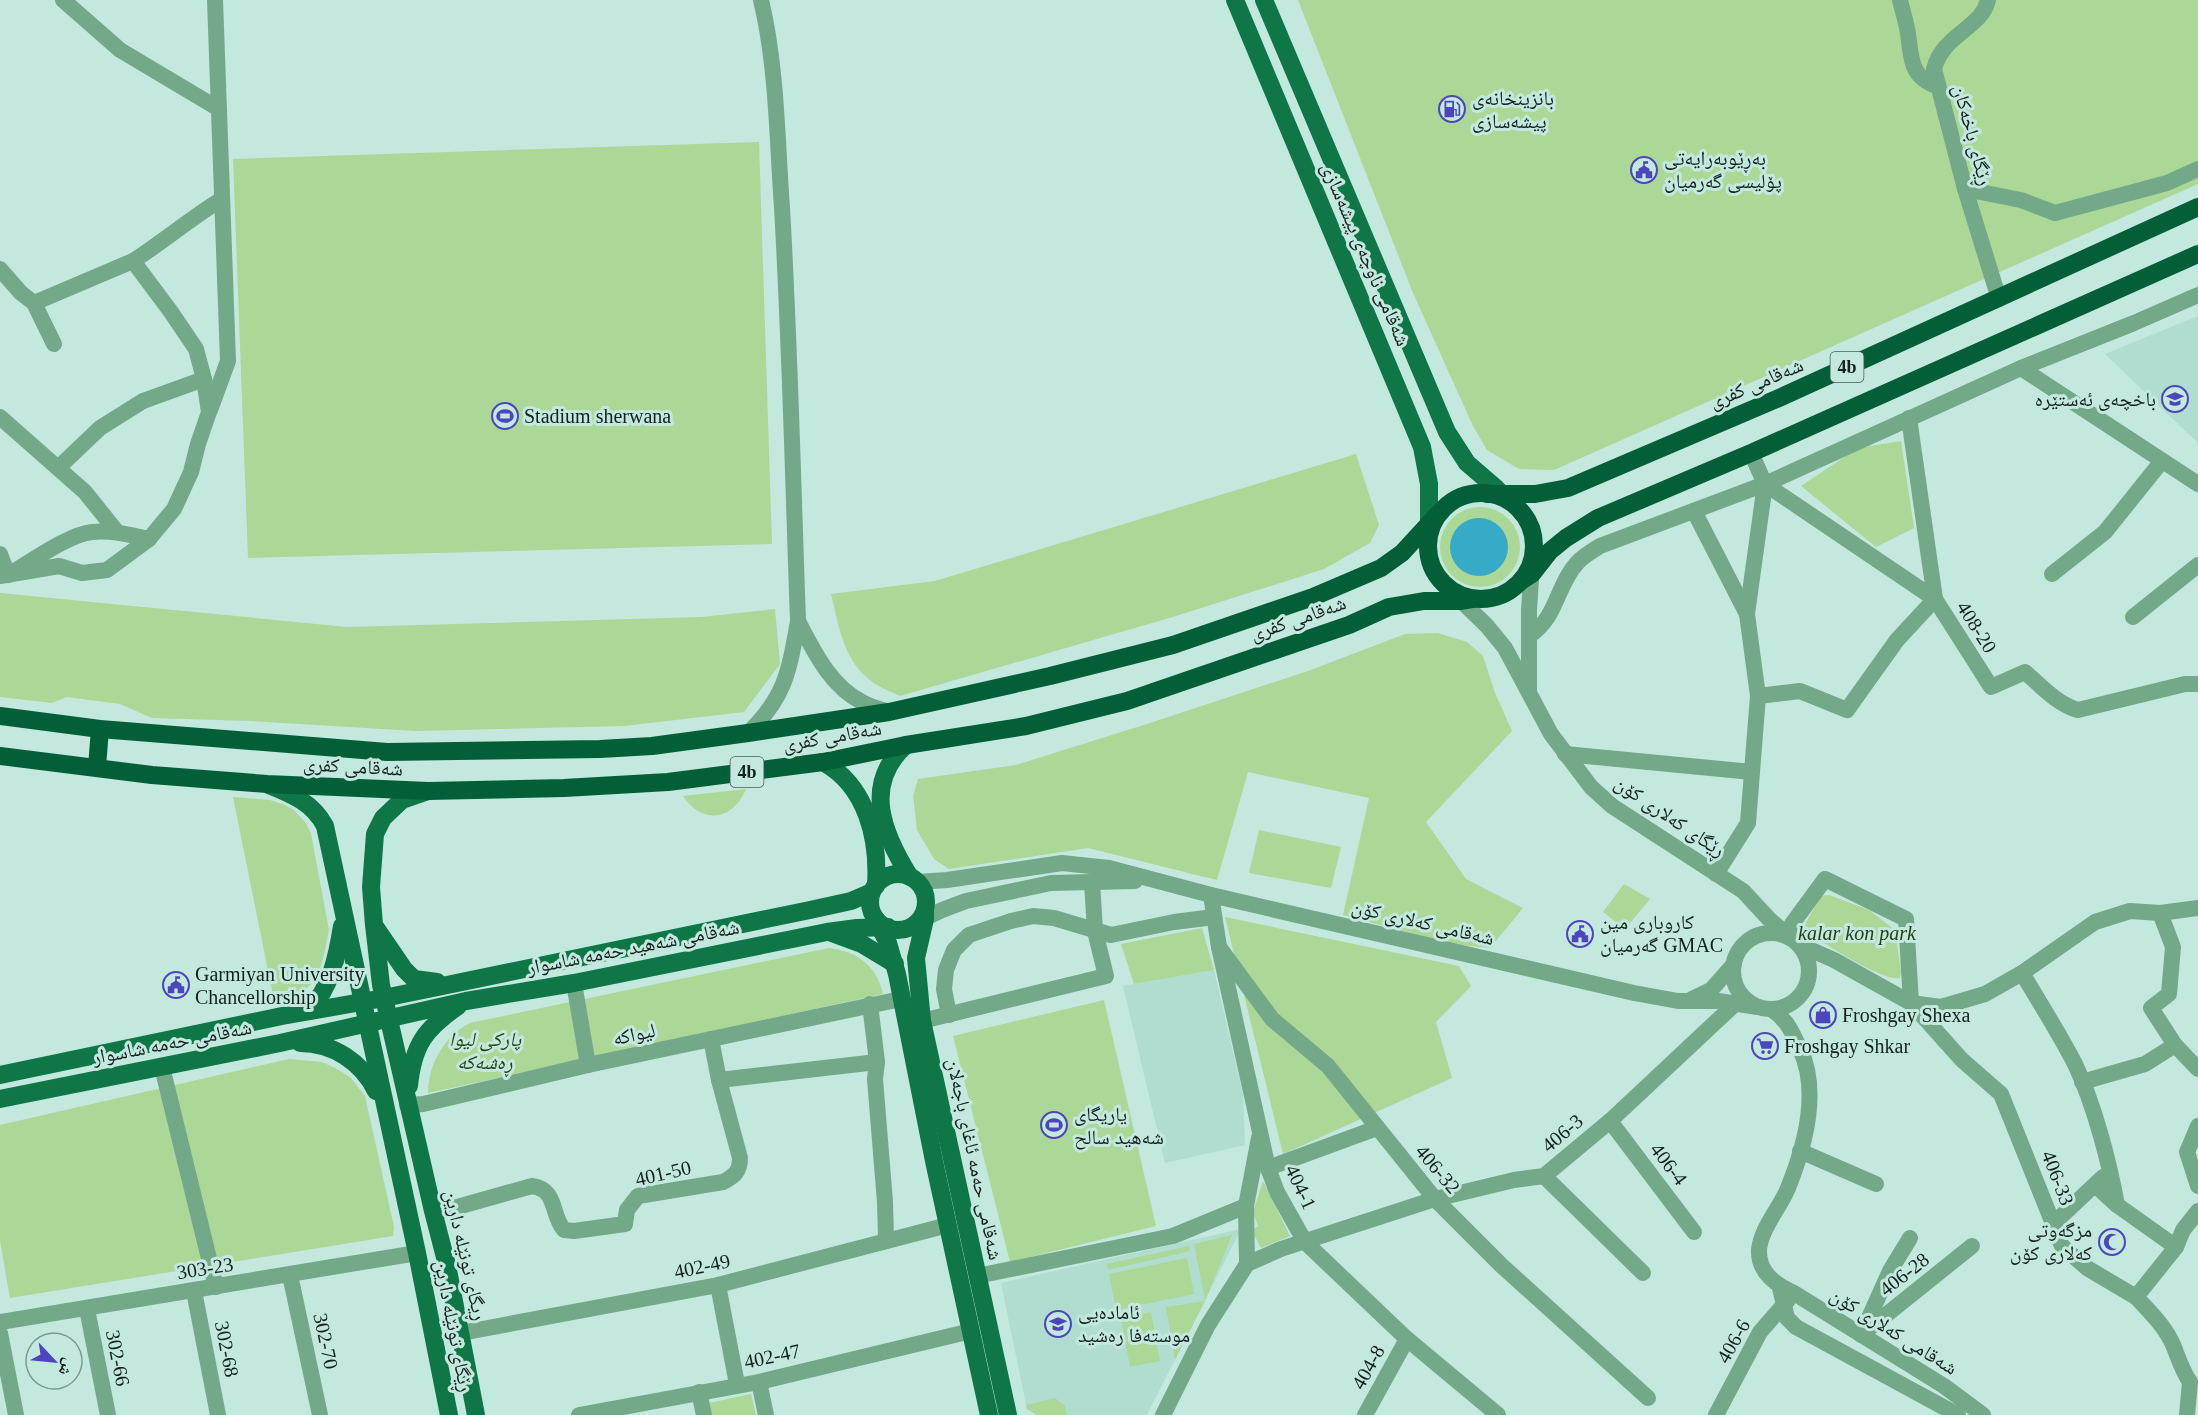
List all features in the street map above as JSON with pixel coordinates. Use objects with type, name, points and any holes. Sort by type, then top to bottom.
[{"type":"highway","name":"شەقامی کفری","points":[[1498,495],[1542,494],[1568,488],[1779,398],[2198,207]]},
{"type":"highway","name":"4b","points":[[1528,572],[1566,538],[1598,518],[1751,453],[2198,254]]},
{"type":"highway","points":[[1465,495],[1498,495],[1518,508],[1529,526],[1534,546],[1528,572],[1510,590],[1499,597],[1486,600],[1461,597],[1438,579],[1431,565],[1427,548],[1432,524],[1455,500],[1465,495]]},
{"type":"highway","name":"شەقامی کفری","points":[[0,716],[100,729],[387,752],[600,749],[652,746],[889,712],[1050,676],[1173,645],[1313,597],[1371,572],[1402,553],[1432,524]]},
{"type":"highway","name":"شەقامی کفری","points":[[0,756],[153,775],[267,784],[428,792],[637,784],[823,762],[906,745],[1026,726],[1080,714],[1127,701],[1349,625],[1389,607],[1461,597]]},
{"type":"highway","points":[[97,768],[100,729]]},
{"type":"main road","name":"شەقامی ناوچەی پیشەسازی","points":[[1235,0],[1424,454],[1432,524]]},
{"type":"main road","name":"شەقامی ناوچەی پیشەسازی","points":[[1264,0],[1447,432],[1467,463],[1498,495]]},
{"type":"main road","points":[[823,762],[843,775],[853,785],[861,800],[874,843],[877,871],[871,909],[881,924],[903,929],[922,917],[925,895],[899,859],[889,835],[880,796],[881,780],[886,768],[894,756],[906,745]]},
{"type":"main road","name":"ڕێگای تونێلە دارین","points":[[267,784],[299,798],[319,816],[325,826],[417,1254],[449,1415]]},
{"type":"main road","name":"ڕیگای تونێلە دارین","points":[[428,792],[402,800],[383,818],[375,834],[371,887],[374,925],[388,1019],[447,1265],[476,1415]]},
{"type":"main road","points":[[874,889],[883,879],[891,875],[901,874],[914,879]]},
{"type":"main road","name":"شەقامی شەهید حەمە شاسوار","points":[[384,998],[851,901],[874,889]]},
{"type":"main road","points":[[309,1011],[322,994],[332,973],[343,915]]},
{"type":"main road","name":"شەقامی حەمە ئاغای باجەلان","points":[[922,917],[916,958],[922,1020],[943,1158],[948,1225],[989,1415]]},
{"type":"main road","name":"شەقامی شەهید حەمە شاسوار","points":[[388,1019],[466,1001],[574,983],[827,932],[881,924]]},
{"type":"main road","name":"شەقامی حەمە ئاغای باجەلان","points":[[881,924],[895,964],[901,999],[977,1276],[1008,1415]]},
{"type":"main road","points":[[374,925],[404,969],[414,979],[454,982]]},
{"type":"main road","points":[[827,932],[862,944],[895,964]]},
{"type":"main road","name":"شەقامی حەمە شاسوار","points":[[0,1074],[309,1011],[384,998]]},
{"type":"main road","points":[[407,1105],[411,1065],[424,1034],[443,1016],[466,1001]]},
{"type":"main road","name":"شەقامی حەمە شاسوار","points":[[0,1099],[388,1019]]},
{"type":"main road","points":[[280,1043],[319,1045],[345,1055],[368,1077],[384,1105]]},
{"type":"street","points":[[63,0],[120,50],[219,109]]},
{"type":"street","points":[[4,576],[59,566],[82,573],[107,570],[149,539],[174,508],[191,472],[198,444],[228,361],[215,0]]},
{"type":"street","points":[[748,733],[765,717],[783,688],[798,621],[780,173],[770,47],[761,0]]},
{"type":"street","points":[[1900,0],[1912,64],[1921,78],[1937,86]]},
{"type":"street","name":"ڕێگای باخەکان","points":[[1988,0],[1981,16],[1959,33],[1937,57],[1934,69],[1965,189],[1999,299]]},
{"type":"street","points":[[1965,189],[2021,200],[2055,213],[2167,183],[2198,169]]},
{"type":"street","points":[[34,303],[133,261],[222,199]]},
{"type":"street","points":[[133,261],[196,349],[209,412]]},
{"type":"street","points":[[0,269],[21,293],[34,303],[54,344]]},
{"type":"street","points":[[1529,636],[1547,620],[1566,580],[1578,562],[1600,546],[1765,484],[2021,368],[2198,295]]},
{"type":"street","points":[[2021,368],[2198,484]]},
{"type":"street","points":[[58,468],[100,428],[143,401],[204,379]]},
{"type":"street","points":[[0,417],[85,492],[117,532]]},
{"type":"street","points":[[1758,696],[1800,691],[1847,710],[1897,639],[1935,599],[1909,418]]},
{"type":"street","points":[[1716,874],[1748,823],[1758,696],[1747,614],[1765,484],[1751,453]]},
{"type":"street","points":[[2052,574],[2104,532],[2162,461]]},
{"type":"street","name":"408-20","points":[[1765,484],[1935,599],[1991,687],[2025,672],[2068,707],[2078,710],[2186,684],[2198,684]]},
{"type":"street","points":[[1694,511],[1747,614]]},
{"type":"street","points":[[4,576],[60,544],[90,532],[117,532],[149,539]]},
{"type":"street","points":[[0,554],[4,576]]},
{"type":"street","points":[[2133,617],[2198,564]]},
{"type":"street","points":[[1528,572],[1529,692]]},
{"type":"street","points":[[1461,597],[1497,637],[1529,692]]},
{"type":"street","points":[[798,621],[833,680],[846,693],[863,703],[889,712]]},
{"type":"street","name":"ڕێگای کەلاری کۆن","points":[[1529,692],[1551,734],[1590,786],[1612,806],[1743,891],[1769,919],[1795,941]]},
{"type":"street","points":[[1565,754],[1752,772]]},
{"type":"street","points":[[1062,863],[1068,870],[1068,875],[1062,883]]},
{"type":"street","points":[[914,879],[947,880],[1062,863],[1109,868],[1151,880]]},
{"type":"street","points":[[1792,1032],[1798,1004],[1806,985],[1809,966],[1806,955],[1795,941],[1792,924],[1825,879],[1906,919],[1911,1003]]},
{"type":"street","points":[[922,917],[966,901],[1012,891],[1062,883],[1151,880]]},
{"type":"street","name":"شەقامی کەلاری کۆن","points":[[1151,880],[1634,993],[1686,1002],[1736,1003],[1764,1008],[1788,1024],[1792,1032],[1804,1058],[1809,1078],[1810,1106],[1805,1135],[1788,1187],[1764,1234],[1760,1258],[1765,1273],[1787,1291],[1944,1386],[1983,1415]]},
{"type":"street","points":[[922,1020],[1106,976],[1095,931],[1092,882]]},
{"type":"street","name":"404-1","points":[[1211,895],[1268,1168],[1277,1192],[1305,1242],[1407,1339],[1497,1415]]},
{"type":"street","points":[[1753,938],[1760,916],[1758,905]]},
{"type":"street","points":[[1834,960],[1825,960],[1795,1001],[1784,1008],[1764,1008],[1746,1000],[1738,990],[1734,977],[1734,964],[1738,952],[1745,943],[1767,933],[1779,933],[1834,960],[1911,1003],[1941,1007],[1985,994],[2022,973],[2095,922],[2130,911],[2160,913],[2198,908]]},
{"type":"street","points":[[2160,913],[2173,947],[2169,994],[2151,1008],[2175,1045],[2198,1069]]},
{"type":"street","points":[[949,1015],[944,988],[946,970],[954,950],[969,935],[1033,916],[1054,918],[1103,934],[1119,934],[1174,922],[1214,917]]},
{"type":"street","name":"406-32","points":[[1220,946],[1272,1019],[1328,1066],[1435,1199],[1501,1265],[1648,1398]]},
{"type":"street","points":[[1686,1002],[1711,990],[1734,964]]},
{"type":"street","points":[[2022,973],[2058,1033],[2082,1082],[2111,1171],[2117,1205]]},
{"type":"street","points":[[574,983],[588,1065]]},
{"type":"street","name":"لیواکە","points":[[407,1105],[423,1104],[588,1065],[901,999]]},
{"type":"street","name":"406-3","points":[[1247,1264],[1281,1249],[1435,1199],[1514,1180],[1544,1176],[1610,1121],[1736,1003]]},
{"type":"street","name":"406-33","points":[[1911,1003],[1962,1060],[2001,1094],[2062,1246],[2087,1268],[2136,1298],[2158,1320],[2174,1346],[2180,1368],[2190,1382],[2187,1415]]},
{"type":"street","points":[[870,1004],[877,1062],[875,1079],[886,1240]]},
{"type":"street","name":"401-50","points":[[433,1211],[450,1209],[532,1186],[540,1187],[551,1197],[559,1224],[564,1230],[574,1231],[625,1224],[627,1210],[638,1196],[723,1182],[734,1177],[740,1167],[741,1158],[719,1080],[711,1039]]},
{"type":"street","points":[[2082,1082],[2145,1064],[2175,1045]]},
{"type":"street","points":[[719,1080],[877,1062]]},
{"type":"street","points":[[162,1067],[216,1287]]},
{"type":"street","name":"406-4","points":[[1610,1121],[1694,1232]]},
{"type":"street","points":[[2198,1126],[2187,1152],[2198,1186]]},
{"type":"street","points":[[1268,1168],[1377,1128]]},
{"type":"street","points":[[1163,1415],[1208,1325],[1247,1264],[1246,1206],[1260,1131]]},
{"type":"street","points":[[1800,1151],[1876,1184]]},
{"type":"street","points":[[2054,1224],[2111,1171]]},
{"type":"street","points":[[1544,1176],[1643,1274]]},
{"type":"street","points":[[2095,1185],[2117,1205],[2176,1247]]},
{"type":"street","points":[[977,1276],[1173,1236],[1246,1206]]},
{"type":"street","points":[[2136,1298],[2176,1247],[2191,1233],[2198,1211]]},
{"type":"street","name":"402-49","points":[[461,1333],[718,1285],[948,1225]]},
{"type":"street","points":[[1861,1335],[1890,1271],[1910,1238]]},
{"type":"street","name":"406-28","points":[[1861,1335],[1972,1246]]},
{"type":"street","name":"303-23","points":[[0,1322],[417,1254]]},
{"type":"street","name":"302-70","points":[[290,1275],[321,1415]]},
{"type":"street","points":[[718,1285],[737,1384]]},
{"type":"street","name":"302-68","points":[[194,1291],[218,1415]]},
{"type":"street","name":"406-6","points":[[1716,1415],[1760,1332],[1783,1306],[1787,1291]]},
{"type":"street","name":"شەقامی کەلاری کۆن","points":[[1783,1306],[1786,1318],[1796,1327],[1958,1415]]},
{"type":"street","name":"302-66","points":[[87,1309],[108,1415]]},
{"type":"street","name":"402-47","points":[[579,1415],[737,1384],[759,1382],[971,1331]]},
{"type":"street","points":[[0,1333],[12,1414]]},
{"type":"street","name":"404-8","points":[[1365,1415],[1407,1339]]},
{"type":"street","points":[[759,1382],[766,1415]]},
{"type":"street","points":[[699,1392],[704,1415]]},
{"type":"shaded area","name":"باخچەی ئەستێرە","points":[[2198,316],[2198,443],[2105,354]]},
{"type":"shaded area","points":[[1214,970],[1243,1095],[1245,1145],[1165,1163],[1123,986]]},
{"type":"shaded area","points":[[1241,1229],[1147,1415],[1037,1415],[1027,1409],[1001,1283]]},
{"type":"green space","points":[[1298,0],[2198,0],[2198,184],[1554,470],[1519,469],[1487,450],[1473,426],[1413,293]]},
{"type":"green space","name":"Stadium sherwana","points":[[759,142],[772,544],[248,558],[233,159]]},
{"type":"green space","points":[[1901,441],[1914,528],[1876,547],[1801,486],[1858,448]]},
{"type":"green space","points":[[1356,454],[1379,525],[1370,543],[1324,569],[1176,616],[900,696],[877,685],[864,675],[849,655],[844,643],[831,594],[935,581]]},
{"type":"green space","points":[[1480,507],[1495,510],[1508,519],[1517,532],[1520,547],[1517,562],[1508,575],[1495,584],[1480,587],[1465,584],[1452,575],[1443,562],[1440,547],[1443,532],[1452,519],[1465,510]]},
{"type":"green space","points":[[0,593],[347,627],[702,617],[775,609],[780,664],[744,712],[624,726],[416,731],[251,721],[152,718],[120,704],[67,697],[52,703],[0,697]]},
{"type":"green space","points":[[1438,633],[1467,642],[1483,656],[1495,693],[1512,731],[1426,822],[1466,879],[1523,908],[1490,948],[1451,944],[1343,915],[1369,798],[1248,772],[1217,880],[1088,848],[949,869],[934,859],[917,830],[913,796],[918,779],[1016,765],[1308,671],[1405,634]]},
{"type":"green space","points":[[746,789],[733,808],[717,815],[699,812],[683,796]]},
{"type":"green space","points":[[233,797],[270,800],[285,805],[294,810],[306,823],[311,834],[329,930],[324,953],[316,977],[306,989],[274,1000]]},
{"type":"green space","points":[[1259,830],[1341,847],[1331,888],[1249,873]]},
{"type":"green space","points":[[1624,884],[1650,899],[1625,929],[1603,912]]},
{"type":"green space","name":"kalar kon park","points":[[1829,895],[1869,910],[1895,930],[1900,978],[1892,978],[1866,968],[1803,928],[1821,896]]},
{"type":"green space","points":[[1225,917],[1459,966],[1471,986],[1436,1022],[1452,1078],[1283,1154]]},
{"type":"green space","points":[[1202,928],[1214,970],[1134,984],[1121,944]]},
{"type":"green space","name":"پارکی لیوا ڕەشەکە","points":[[829,948],[857,956],[876,975],[883,994],[428,1093],[431,1072],[439,1052],[452,1035],[470,1023]]},
{"type":"green space","name":"یاریگای شەهید سالح","points":[[1104,1000],[1156,1226],[1010,1262],[953,1036]]},
{"type":"green space","points":[[289,1059],[322,1062],[337,1069],[350,1077],[365,1096],[394,1227],[393,1236],[10,1298],[0,1241],[0,1125]]},
{"type":"green space","points":[[1263,1181],[1290,1236],[1261,1248],[1252,1231],[1258,1226],[1253,1212]]},
{"type":"green space","points":[[1232,1235],[1205,1301],[1194,1244]]},
{"type":"green space","points":[[1189,1246],[1190,1251],[1108,1270],[1107,1264]]},
{"type":"green space","points":[[1187,1258],[1194,1294],[1116,1310],[1109,1274]]},
{"type":"green space","points":[[1205,1301],[1175,1360],[1166,1307]]},
{"type":"green space","points":[[1151,1312],[1160,1361],[1130,1367],[1121,1318]]},
{"type":"green space","points":[[751,1394],[756,1415],[712,1415],[709,1403]]},
{"type":"green space","points":[[1055,1398],[1065,1406],[1067,1415],[1037,1415],[1027,1409],[1026,1405]]},
{"type":"water","points":[[1479,518],[1490,520],[1503,531],[1508,547],[1506,558],[1495,571],[1479,576],[1468,574],[1455,563],[1450,547],[1452,536],[1463,523]]},
{"type":"place","name":"بانزینخانەی پیشەسازی","points":[[1452,109]]},
{"type":"place","name":"بەڕێوبەرایەتی پۆلیسی گەرمیان","points":[[1644,170]]},
{"type":"place","name":"باخچەی ئەستێرە","points":[[2175,399]]},
{"type":"place","name":"Stadium sherwana","points":[[505,416]]},
{"type":"place","name":"کاروباری مین گەرمیان GMAC","points":[[1580,934]]},
{"type":"place","name":"Garmiyan University Chancellorship","points":[[176,985]]},
{"type":"place","name":"Froshgay Shexa","points":[[1823,1015]]},
{"type":"place","name":"Froshgay Shkar","points":[[1765,1046]]},
{"type":"place","name":"یاریگای شەهید سالح","points":[[1054,1125]]},
{"type":"place","name":"مزگەوتی کەلاری کۆن","points":[[2112,1242]]},
{"type":"place","name":"ئامادەیی موستەفا رەشید","points":[[1058,1324]]}]
